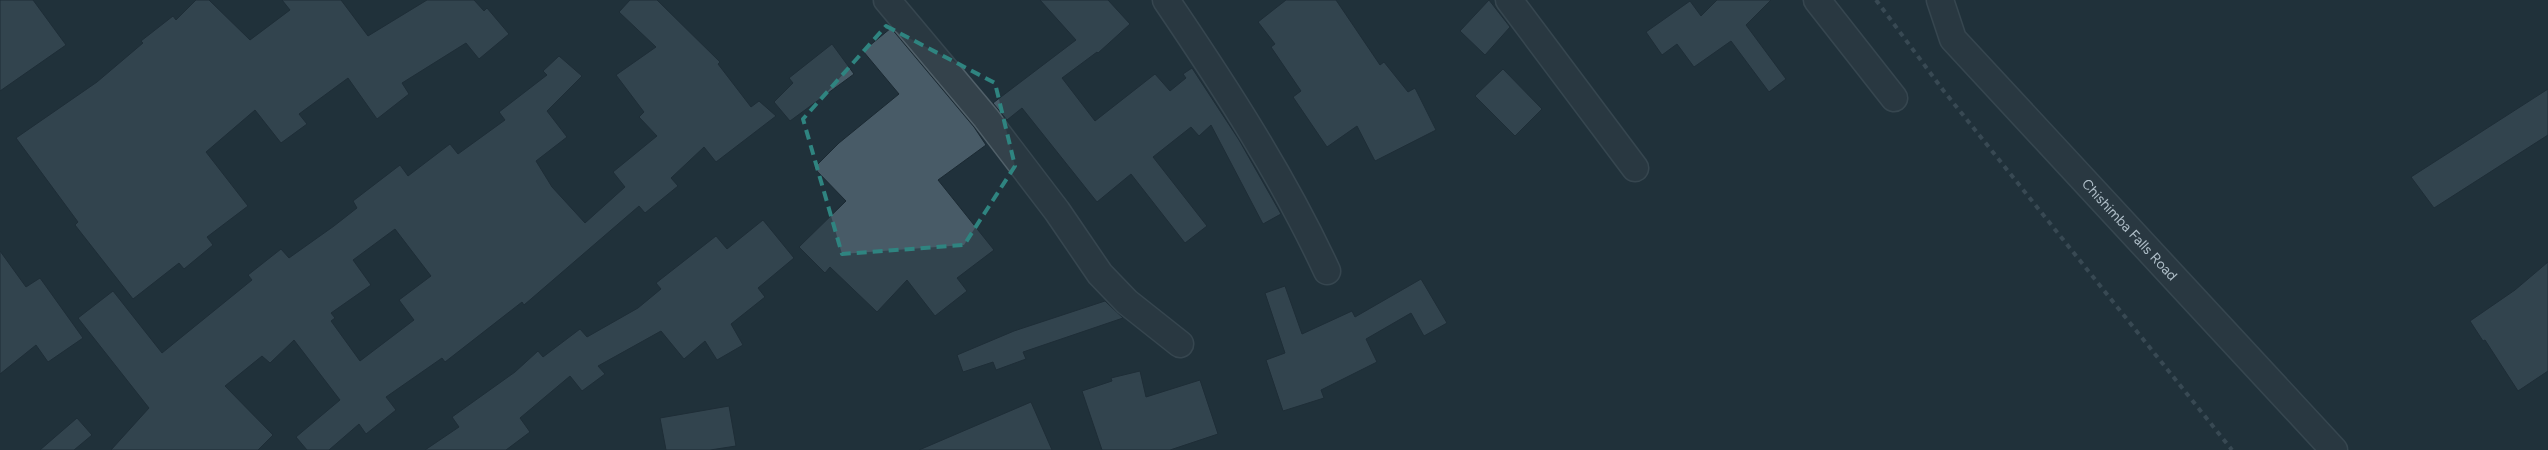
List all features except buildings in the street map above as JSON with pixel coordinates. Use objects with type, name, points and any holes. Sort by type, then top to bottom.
[{"type":"street","points":[[887,0],[986,118],[1057,211],[1100,274],[1127,302],[1180,344]]},
{"type":"street","points":[[1166,0],[1225,87],[1307,227],[1327,271]]},
{"type":"street","points":[[1508,0],[1635,168]]},
{"type":"street","points":[[1817,0],[1894,98]]},
{"type":"street","name":"Chishimba Falls Road","points":[[1940,0],[1953,39],[1959,46],[2334,450]]},
{"type":"highlighted area","points":[[886,26],[995,83],[1015,166],[964,245],[842,254],[803,119]]},
{"type":"railway","points":[[1876,0],[1943,90],[2232,450]]}]
